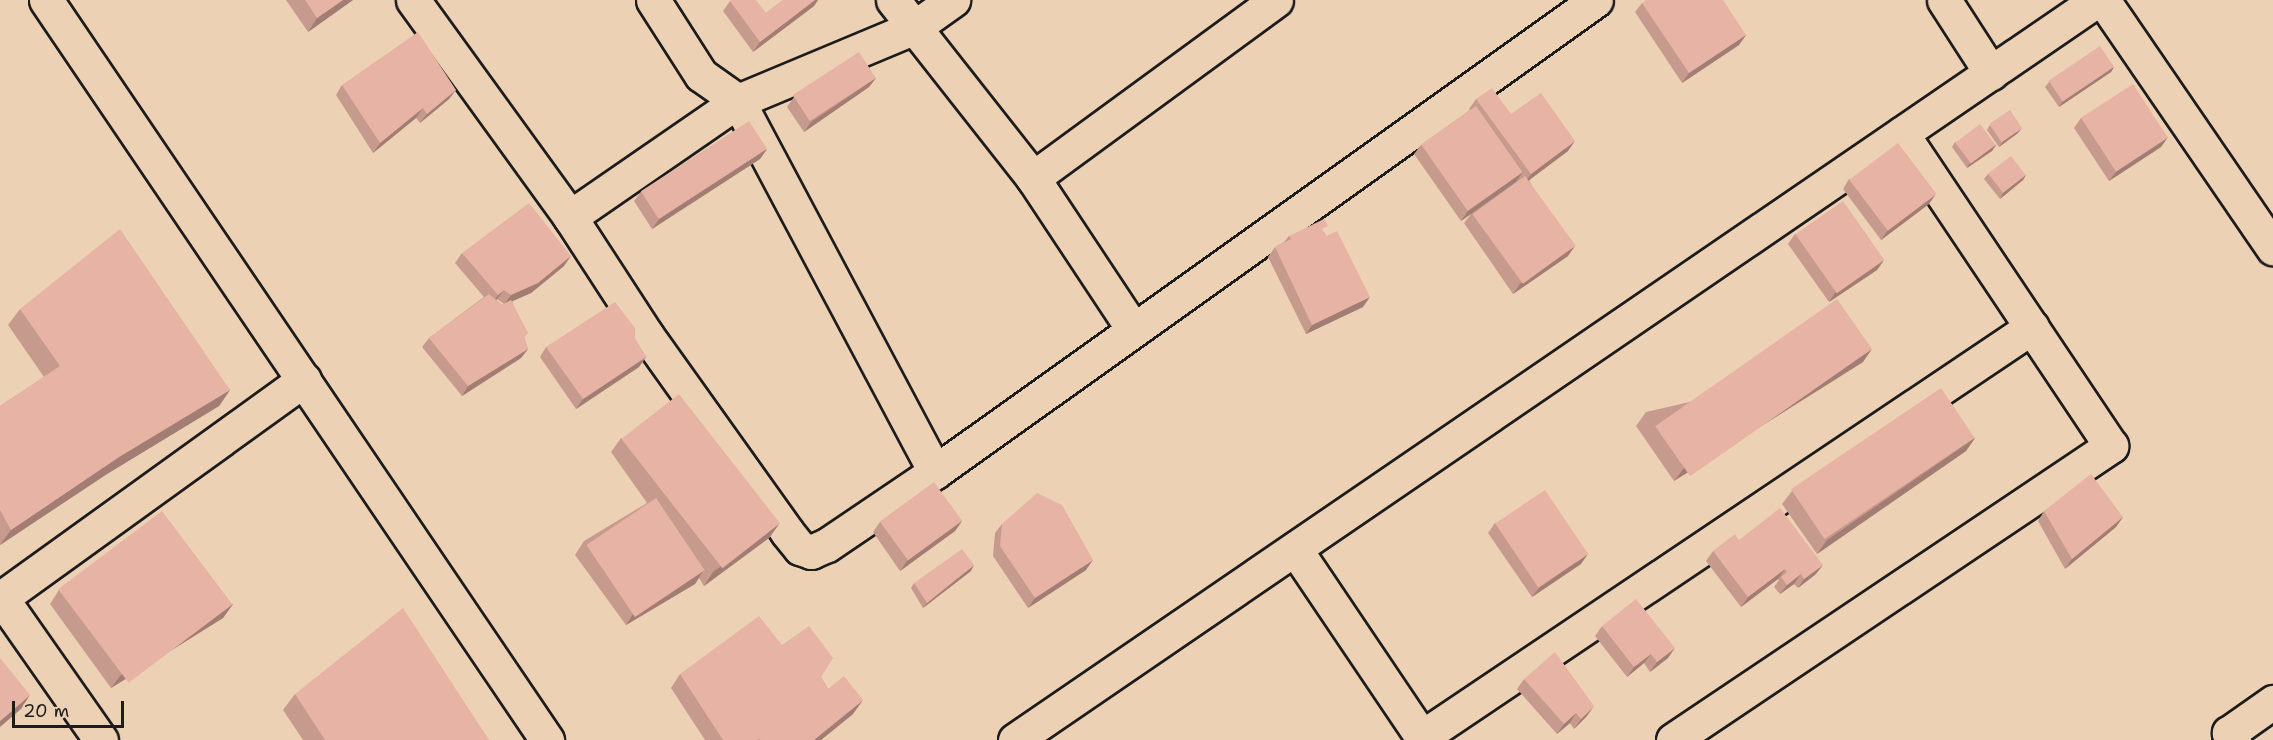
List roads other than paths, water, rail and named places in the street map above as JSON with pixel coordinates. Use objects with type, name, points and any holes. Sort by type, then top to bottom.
[{"type":"street","points":[[46,0],[548,740]]},
{"type":"street","points":[[413,0],[570,218],[646,334],[800,548],[811,552],[827,545],[935,472],[1596,0]]},
{"type":"street","points":[[653,0],[701,75],[738,101],[935,472]]},
{"type":"street","points":[[893,0],[1033,178],[1133,329]]},
{"type":"street","points":[[570,218],[738,101],[915,27],[953,0]]},
{"type":"street","points":[[1033,178],[1276,0]]},
{"type":"street","points":[[1944,0],[1991,73]]},
{"type":"street","points":[[1016,740],[2097,0]]},
{"type":"street","points":[[2103,0],[2273,248]]},
{"type":"street","points":[[1673,740],[2111,446],[1902,134]]},
{"type":"street","points":[[1295,549],[1423,739],[2031,327]]},
{"type":"street","points":[[101,740],[1,598],[304,380]]},
{"type":"street","points":[[2235,740],[2229,732],[2273,702]]}]
